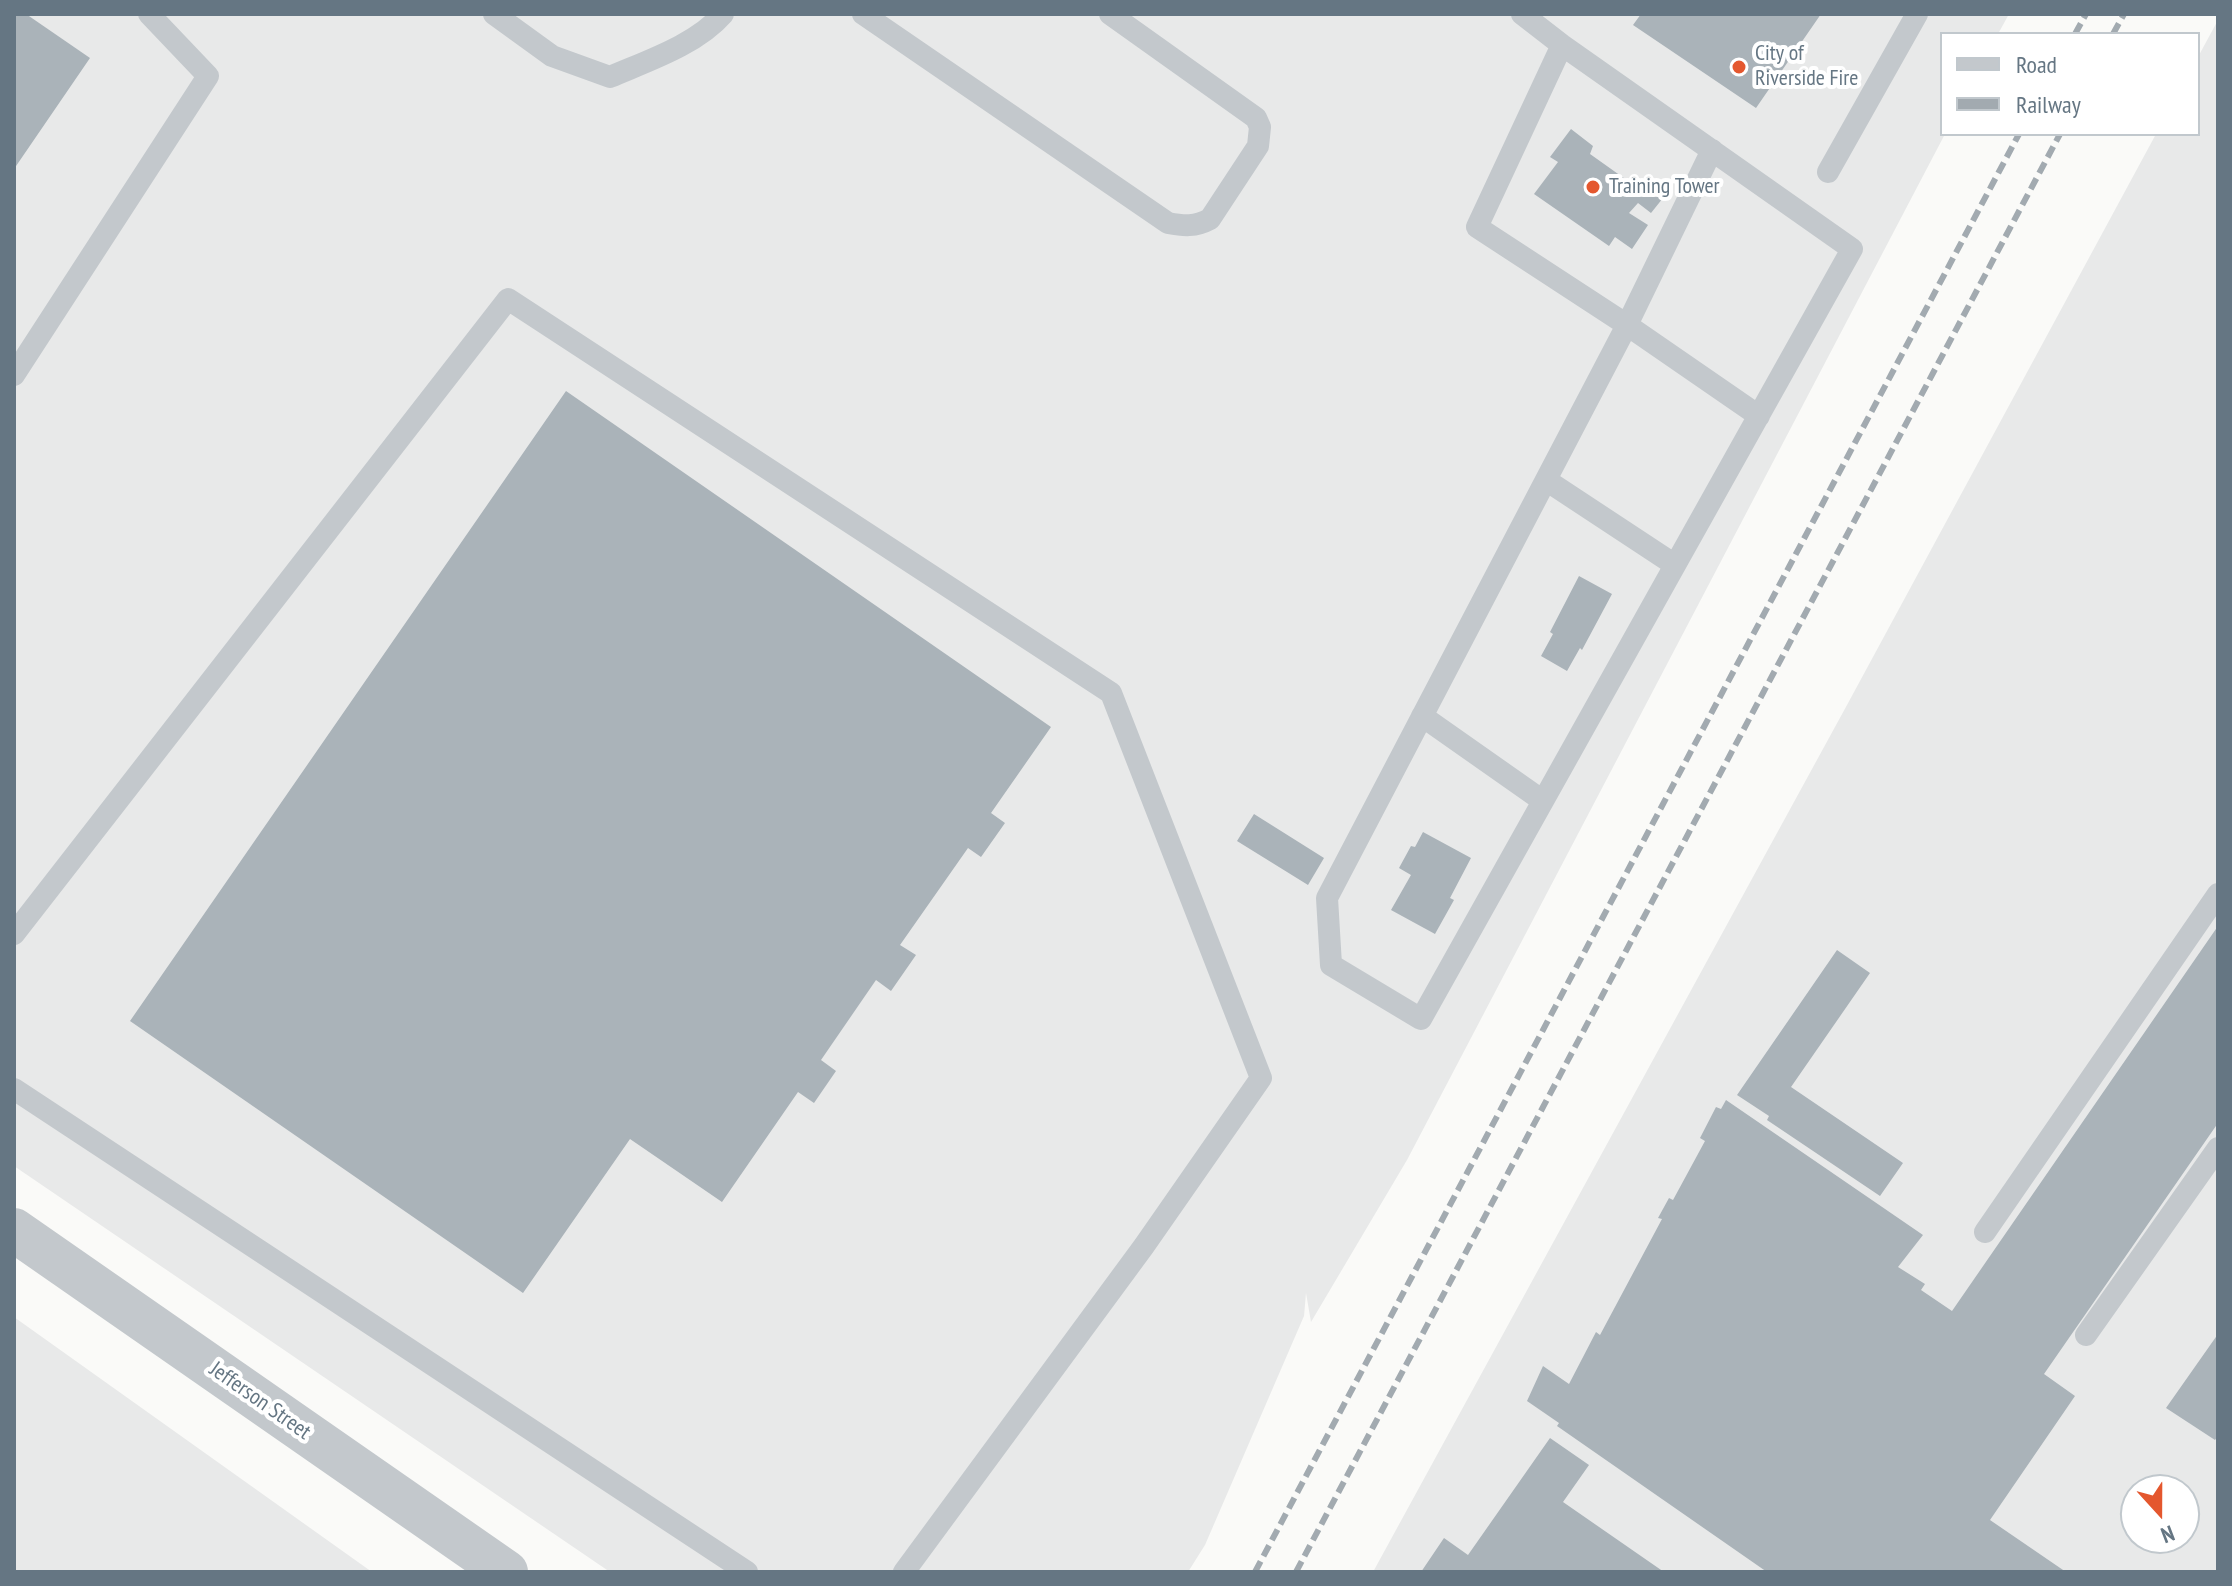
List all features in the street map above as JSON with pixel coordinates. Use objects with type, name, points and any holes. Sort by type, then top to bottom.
[{"type":"street","name":"Jefferson Street","points":[[14,1230],[506,1572]]},
{"type":"lane","points":[[14,375],[208,76],[149,14]]},
{"type":"lane","points":[[494,14],[552,56],[610,77],[672,50],[715,23],[723,14]]},
{"type":"lane","points":[[863,14],[1168,223],[1185,226],[1201,224],[1210,219],[1258,146],[1260,127],[1256,118],[1110,14]]},
{"type":"lane","points":[[1522,14],[1852,249],[1421,1019],[1331,965],[1327,898],[1627,325],[1712,150]]},
{"type":"lane","points":[[1828,172],[1917,14]]},
{"type":"lane","points":[[1562,45],[1477,227],[1759,416]]},
{"type":"lane","points":[[14,934],[508,299],[1111,693],[1261,1078],[1144,1246],[904,1572]]},
{"type":"lane","points":[[1546,480],[1675,565]]},
{"type":"lane","points":[[1422,716],[1543,801]]},
{"type":"lane","points":[[1985,1232],[2218,894]]},
{"type":"lane","points":[[14,1089],[747,1572]]},
{"type":"lane","points":[[2086,1335],[2218,1148]]},
{"type":"shaded area","points":[[14,14],[2009,14],[1999,32],[1940,32],[1940,136],[1944,136],[1407,1160],[1311,1322],[1306,1293],[1304,1316],[1205,1545],[1188,1572],[610,1572],[14,1166]]},
{"type":"shaded area","points":[[2218,20],[2218,1572],[1373,1572],[2155,136],[2200,136],[2200,53]]},
{"type":"shaded area","points":[[14,1317],[372,1572],[14,1572]]},
{"type":"building","points":[[14,14],[26,14],[90,58],[14,169]]},
{"type":"building","name":"City of Riverside Fire","points":[[1641,14],[1821,14],[1756,108],[1633,25]]},
{"type":"building","name":"Training Tower","points":[[1571,129],[1593,146],[1590,154],[1628,181],[1632,177],[1663,198],[1651,213],[1638,203],[1629,213],[1648,225],[1632,249],[1615,237],[1609,246],[1534,194],[1558,162],[1550,157]]},
{"type":"building","points":[[566,391],[1051,727],[991,813],[1005,823],[981,857],[968,848],[900,945],[916,955],[891,991],[876,980],[821,1060],[836,1071],[814,1103],[798,1092],[722,1202],[630,1139],[523,1293],[130,1021]]},
{"type":"building","points":[[1579,576],[1612,594],[1567,671],[1541,656]]},
{"type":"building","points":[[1254,814],[1324,858],[1308,885],[1237,841]]},
{"type":"building","points":[[1423,832],[1471,858],[1450,898],[1454,900],[1435,934],[1391,910],[1411,875],[1399,868]]},
{"type":"building","points":[[2218,926],[2218,1123],[2044,1374],[2075,1396],[1990,1520],[2066,1572],[1767,1572],[1557,1426],[1559,1423],[1527,1401],[1543,1366],[1569,1384],[1596,1332],[1600,1335],[1662,1219],[1658,1218],[1669,1198],[1673,1200],[1705,1141],[1700,1138],[1716,1107],[1721,1109],[1726,1100],[1923,1235],[1898,1267],[1925,1284],[1921,1290],[1952,1311]]},
{"type":"building","points":[[1837,950],[1870,973],[1791,1087],[1903,1163],[1880,1196],[1767,1120],[1769,1116],[1737,1095]]},
{"type":"building","points":[[2218,1334],[2218,1436],[2215,1440],[2166,1408]]},
{"type":"building","points":[[1550,1438],[1589,1465],[1563,1502],[1664,1572],[1421,1572],[1444,1538],[1468,1555]]},
{"type":"railway","points":[[2076,32],[2086,14]]},
{"type":"railway","points":[[2114,32],[2124,14]]},
{"type":"railway","points":[[1255,1572],[2018,136]]},
{"type":"railway","points":[[1296,1572],[2059,136]]},
{"type":"place","name":"City of Riverside Fire","points":[[1739,67]]},
{"type":"place","name":"Training Tower","points":[[1593,187]]}]
